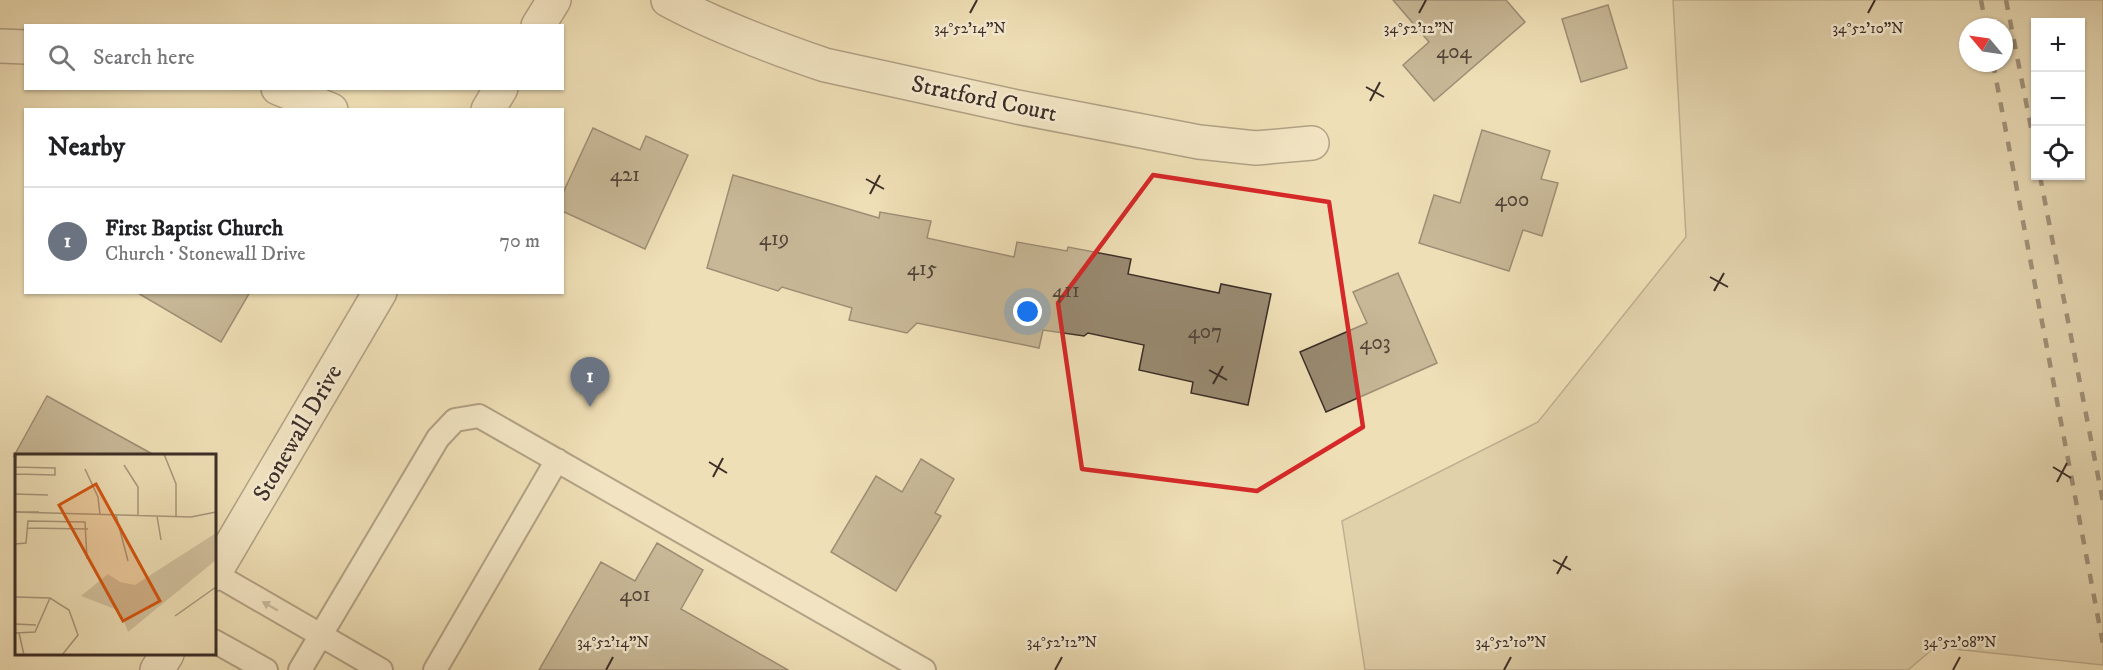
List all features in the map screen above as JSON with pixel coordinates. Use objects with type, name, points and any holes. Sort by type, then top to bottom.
[{"type":"street","points":[[539,24],[554,0]]},
{"type":"street","name":"Stratford Court","points":[[668,0],[697,15],[797,56],[995,102],[1199,142],[1256,148],[1312,142]]},
{"type":"street","points":[[0,46],[24,47]]},
{"type":"street","points":[[283,90],[326,108]]},
{"type":"street","points":[[489,108],[500,90]]},
{"type":"street","name":"Stonewall Drive","points":[[216,572],[379,294]]},
{"type":"street","points":[[157,670],[166,655]]},
{"type":"lane","points":[[300,670],[438,438],[455,420],[479,416],[924,670]]},
{"type":"lane","points":[[435,670],[557,460]]},
{"type":"lane","points":[[216,575],[381,670]]},
{"type":"lane","points":[[216,642],[266,670]]},
{"type":"highlighted area","points":[[1153,175],[1329,202],[1363,427],[1257,491],[1082,469],[1058,303]]},
{"type":"shaded area","points":[[1673,0],[2103,0],[2103,665],[1935,647],[1908,670],[1365,670],[1342,521],[1538,422],[1686,237]]},
{"type":"building","points":[[1393,0],[1506,0],[1525,22],[1434,101],[1403,65],[1429,42]]},
{"type":"building","points":[[1608,5],[1627,68],[1581,82],[1562,19]]},
{"type":"building","points":[[593,128],[640,150],[646,136],[688,155],[645,249],[564,212],[564,191]]},
{"type":"building","points":[[1482,130],[1550,151],[1541,179],[1558,183],[1542,236],[1523,230],[1509,271],[1419,243],[1434,195],[1460,203]]},
{"type":"building","points":[[733,175],[879,218],[880,212],[931,221],[927,238],[1014,257],[1017,242],[1067,251],[1068,247],[1131,259],[1128,274],[1219,293],[1221,284],[1271,294],[1248,405],[1191,393],[1193,382],[1139,370],[1144,345],[1088,333],[1084,336],[1043,330],[1039,348],[917,323],[907,333],[849,320],[852,308],[782,287],[778,291],[707,268]]},
{"type":"building","points":[[1398,273],[1437,363],[1326,412],[1300,352],[1367,323],[1353,292]]},
{"type":"building","points":[[139,294],[249,294],[221,342]]},
{"type":"building","points":[[47,396],[152,454],[15,454]]},
{"type":"building","points":[[921,459],[954,479],[935,513],[941,516],[896,591],[831,552],[876,476],[902,492]]},
{"type":"building","points":[[657,543],[703,570],[681,609],[788,670],[539,670],[601,562],[635,581]]},
{"type":"railway","points":[[1981,0],[1984,18]]},
{"type":"railway","points":[[2006,0],[2031,128]]},
{"type":"railway","points":[[1995,72],[2103,644]]},
{"type":"railway","points":[[2041,180],[2103,502]]},
{"type":"place","name":"First Baptist Church","points":[[590,407]]}]
